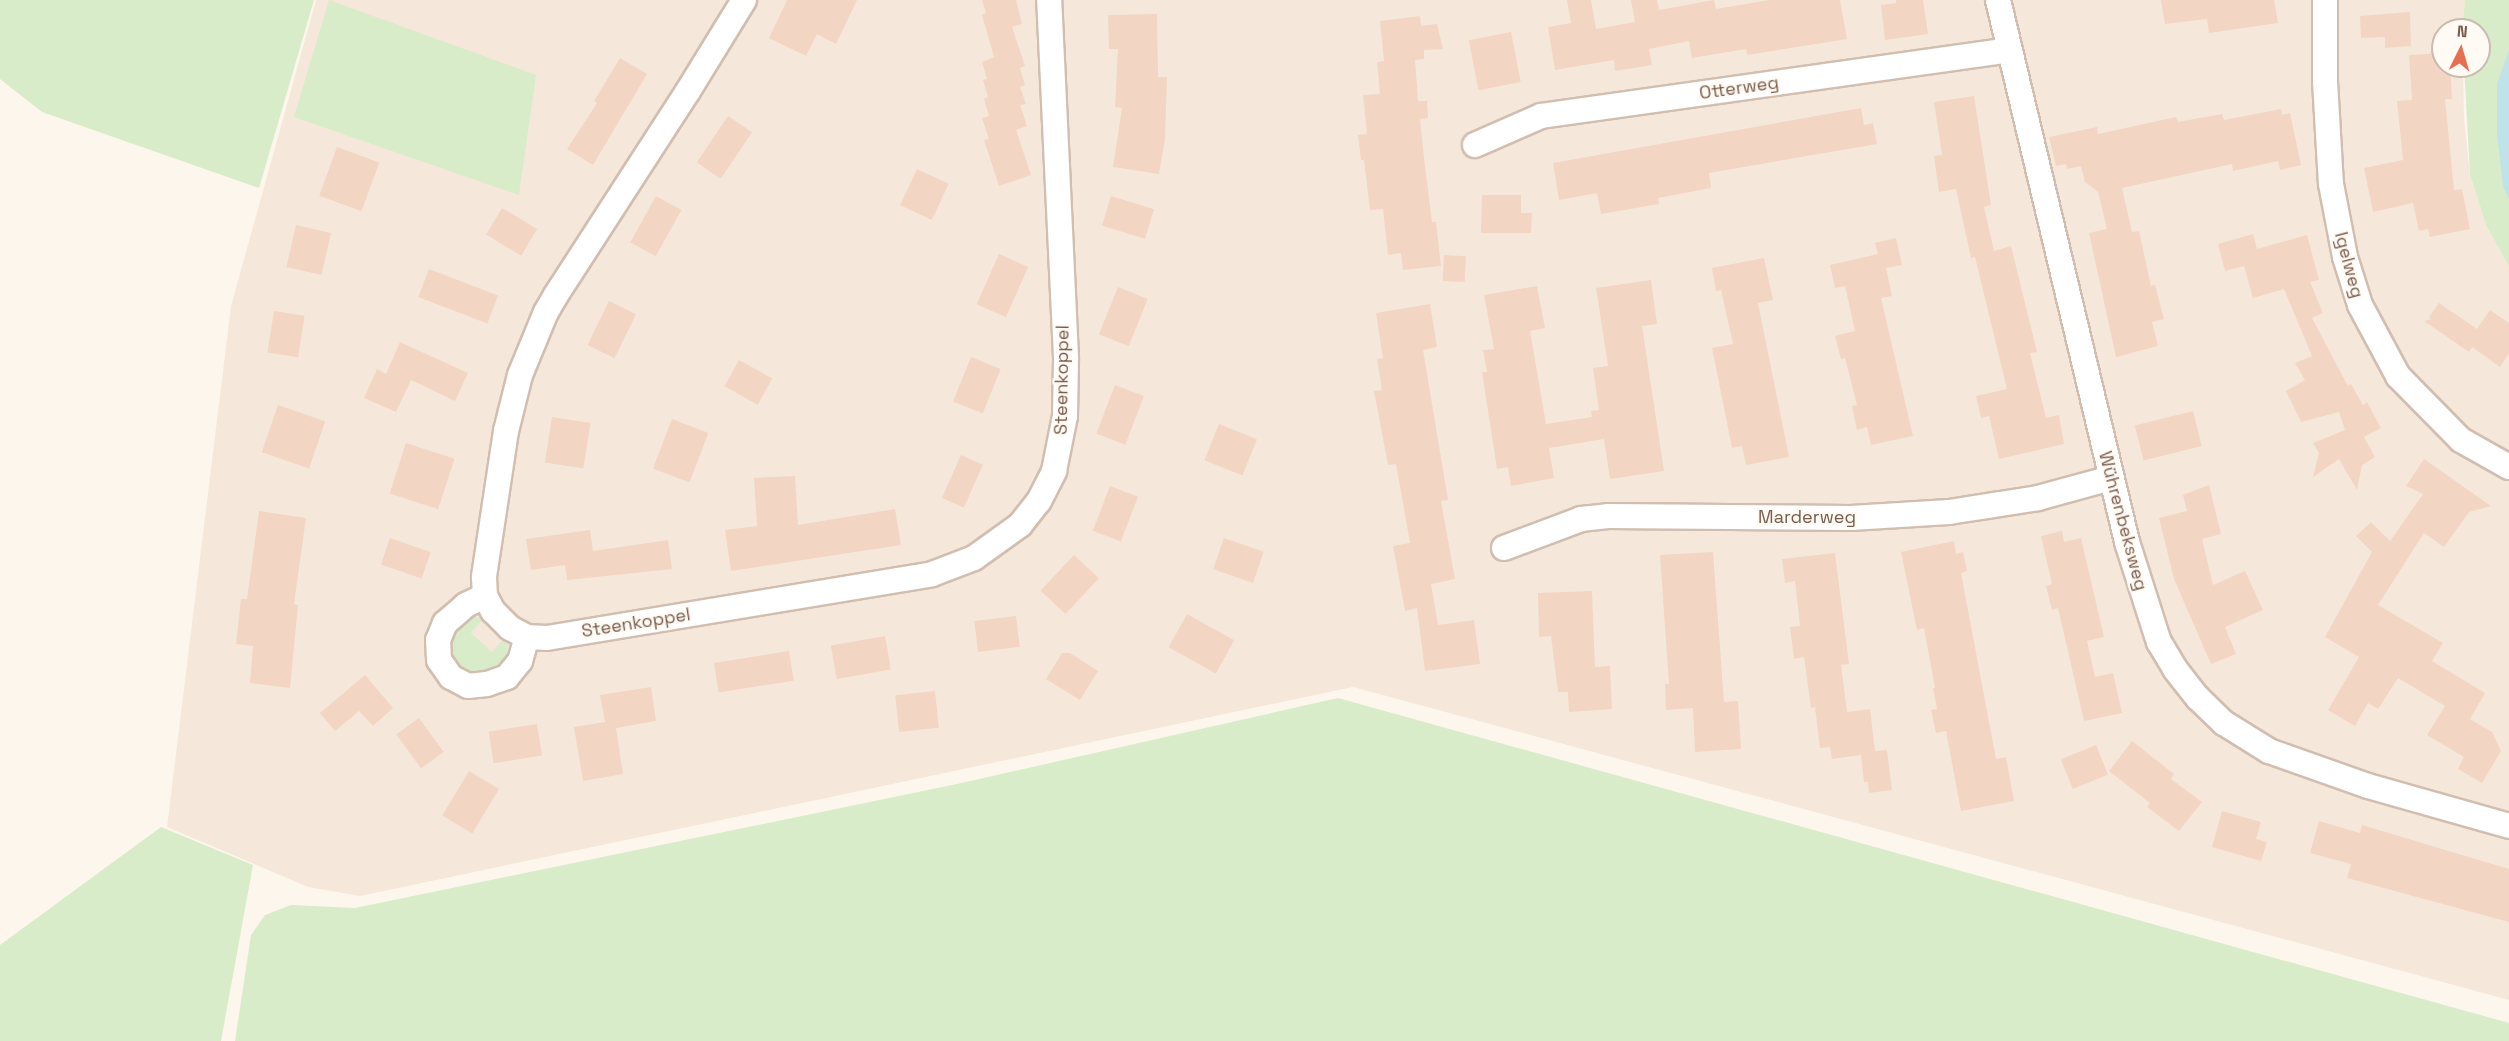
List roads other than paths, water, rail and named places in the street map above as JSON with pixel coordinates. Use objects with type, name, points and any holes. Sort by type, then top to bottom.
[{"type":"street","points":[[485,596],[466,605],[446,624],[438,640],[440,660],[451,677],[468,686],[487,684],[507,677],[520,661],[527,637],[510,628],[493,611],[485,596],[487,549],[510,412],[520,375],[546,312],[744,0]]},
{"type":"street","name":"Steenkoppel","points":[[527,637],[547,638],[932,574],[974,558],[1020,525],[1039,501],[1054,471],[1065,416],[1066,357],[1049,0]]},
{"type":"street","name":"Wührenbeksweg","points":[[1998,0],[2111,478],[2130,552],[2159,642],[2198,698],[2224,723],[2248,740],[2302,764],[2509,826]]},
{"type":"street","name":"Igelweg","points":[[2325,0],[2325,81],[2331,184],[2345,257],[2360,305],[2398,376],[2461,440],[2509,468]]},
{"type":"street","name":"Otterweg","points":[[1475,145],[1541,116],[2009,51]]},
{"type":"street","name":"Marderweg","points":[[1504,548],[1581,519],[1851,518],[1949,512],[2038,498],[2111,478]]},
{"type":"water","points":[[2509,50],[2509,199],[2503,186],[2497,134],[2497,84]]}]
